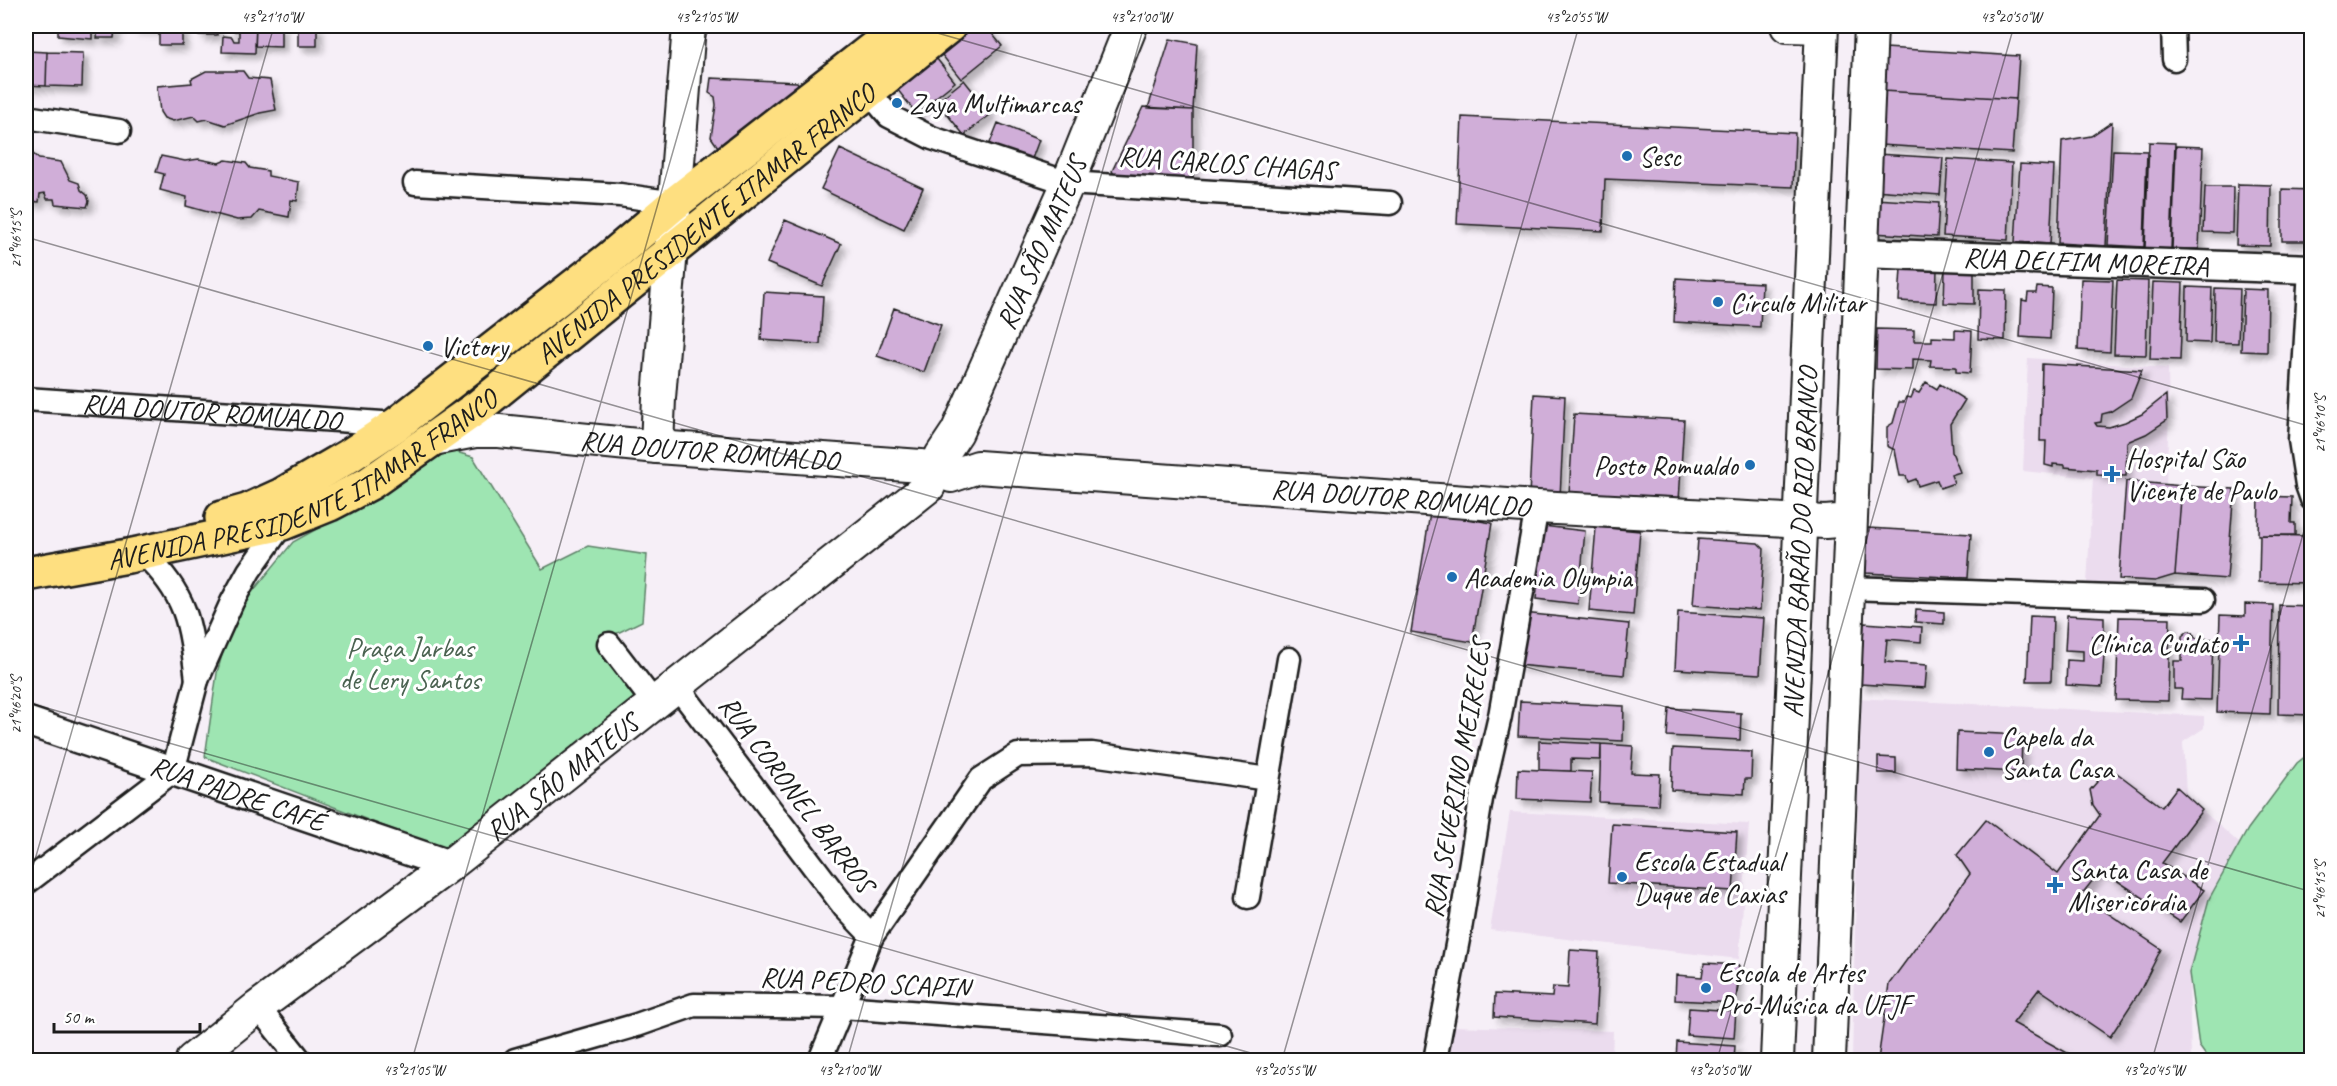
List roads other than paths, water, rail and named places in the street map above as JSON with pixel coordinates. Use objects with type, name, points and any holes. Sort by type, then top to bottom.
[{"type":"main road","points":[[657,447],[690,26]]},
{"type":"main road","name":"AVENIDA PRESIDENTE ITAMAR FRANCO","points":[[26,554],[214,521],[247,511],[282,495],[349,456],[397,424],[902,26]]},
{"type":"main road","name":"AVENIDA PRESIDENTE ITAMAR FRANCO","points":[[26,574],[143,553],[283,523],[330,504],[370,483],[478,407],[949,26]]},
{"type":"main road","name":"RUA SÃO MATEUS","points":[[192,1060],[258,1007],[450,865],[666,695],[946,464],[1068,183],[1131,26]]},
{"type":"main road","points":[[1787,26],[1822,26]]},
{"type":"main road","name":"AVENIDA BARÃO DO RIO BRANCO","points":[[1777,1060],[1822,26]]},
{"type":"main road","name":"AVENIDA BARÃO DO RIO BRANCO","points":[[1829,1060],[1870,26]]},
{"type":"main road","points":[[637,236],[671,252]]},
{"type":"main road","name":"RUA DOUTOR ROMUALDO","points":[[433,439],[475,431],[499,431],[657,447],[946,464],[1537,507],[1801,520],[1850,520]]},
{"type":"street","points":[[2173,26],[2174,59]]},
{"type":"street","name":"RUA CARLOS CHAGAS","points":[[868,91],[889,116],[932,138],[1068,183],[1390,203]]},
{"type":"street","points":[[26,117],[119,131]]},
{"type":"street","points":[[415,183],[620,195],[675,203]]},
{"type":"street","points":[[620,195],[634,207],[640,217],[637,236]]},
{"type":"street","name":"RUA DELFIM MOREIRA","points":[[1861,253],[2311,269]]},
{"type":"street","points":[[2311,269],[2308,380],[2300,440],[2307,485],[2312,499]]},
{"type":"street","name":"RUA DOUTOR ROMUALDO","points":[[26,399],[397,424]]},
{"type":"street","points":[[478,407],[485,418],[499,431]]},
{"type":"street","name":"RUA SEVERINO MEIRELES","points":[[1435,1060],[1481,800],[1500,716],[1537,507]]},
{"type":"street","points":[[26,883],[173,771],[197,680],[232,602],[249,571],[283,523]]},
{"type":"street","points":[[143,553],[161,570],[183,606],[189,623],[197,680]]},
{"type":"street","points":[[1848,588],[2203,600]]},
{"type":"street","points":[[609,644],[666,695]]},
{"type":"street","points":[[1248,897],[1289,659]]},
{"type":"street","name":"RUA CORONEL BARROS","points":[[666,695],[845,908],[872,936]]},
{"type":"street","name":"RUA PADRE CAFÉ","points":[[26,721],[450,865]]},
{"type":"street","points":[[820,1060],[872,936],[981,779],[1018,755],[1092,754],[1268,779]]},
{"type":"street","name":"RUA PEDRO SCAPIN","points":[[515,1060],[636,1025],[694,1005],[842,1007],[1220,1035]]},
{"type":"street","points":[[258,1007],[300,1060]]},
{"type":"place","name":"Zaya Multimarcas","points":[[897,103]]},
{"type":"place","name":"Sesc","points":[[1627,156]]},
{"type":"place","name":"Círculo Militar","points":[[1718,302]]},
{"type":"place","name":"Victory","points":[[428,346]]},
{"type":"place","name":"Posto Romualdo","points":[[1750,465]]},
{"type":"place","name":"Hospital São Vicente de Paulo","points":[[2112,474]]},
{"type":"place","name":"Academia Olympia","points":[[1452,577]]},
{"type":"place","name":"Clínica Cuidato","points":[[2241,643]]},
{"type":"place","name":"Capela da Santa Casa","points":[[1989,752]]},
{"type":"place","name":"Escola Estadual Duque de Caxias","points":[[1622,877]]},
{"type":"place","name":"Santa Casa de Misericórdia","points":[[2055,885]]},
{"type":"place","name":"Escola de Artes Pró-Música da UFJF","points":[[1706,988]]},
{"type":"park label","name":"Praça Jarbas de Lery Santos","points":[[410,663]]}]
